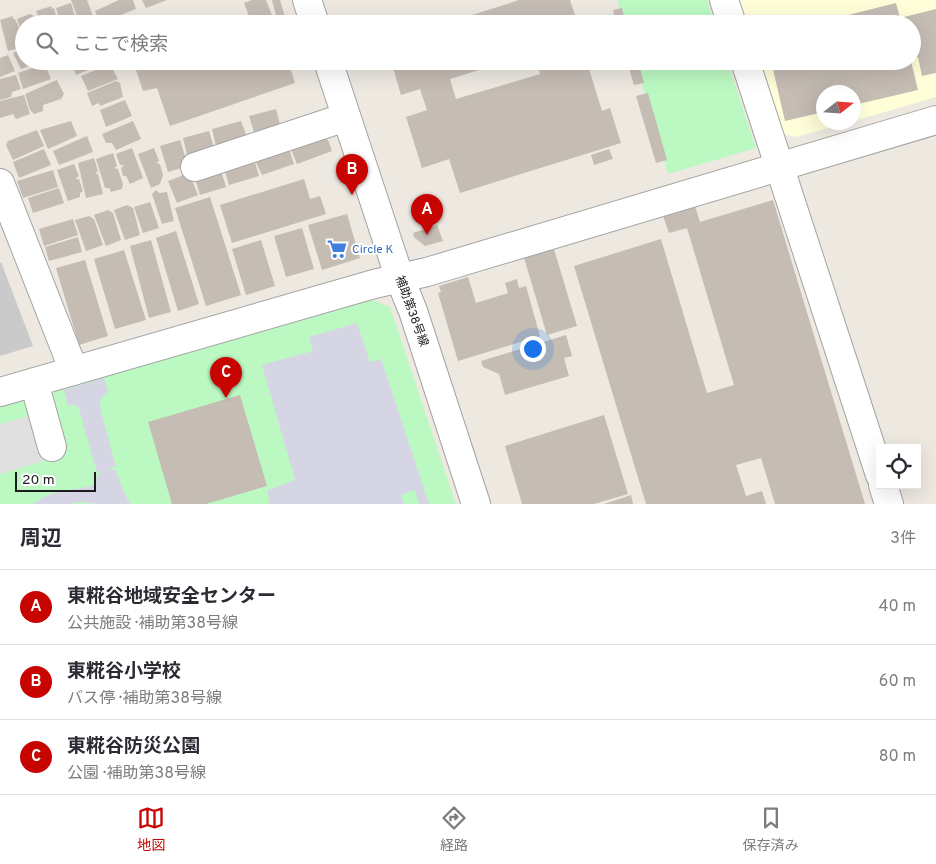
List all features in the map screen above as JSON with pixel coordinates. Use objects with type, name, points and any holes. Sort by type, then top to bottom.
[{"type":"street","points":[[308,0],[312,15]]},
{"type":"street","points":[[724,0],[729,15]]},
{"type":"street","name":"補助第38号線","points":[[331,70],[476,504]]},
{"type":"street","points":[[748,70],[876,463]]},
{"type":"street","points":[[195,167],[346,117]]},
{"type":"street","points":[[0,392],[374,284],[400,279],[936,120]]},
{"type":"street","points":[[0,183],[74,371]]},
{"type":"street","points":[[34,382],[52,447]]},
{"type":"street","points":[[884,489],[889,504]]},
{"type":"shaded area","points":[[736,0],[936,0],[936,97],[861,119],[861,85],[816,85],[816,130],[821,130],[795,137],[781,133],[759,70],[921,70],[921,15],[741,15]]},
{"type":"shaded area","points":[[0,263],[33,346],[0,356]]},
{"type":"shaded area","points":[[357,323],[370,362],[381,359],[429,504],[419,504],[415,490],[401,495],[404,504],[269,504],[268,490],[295,480],[262,365],[313,351],[309,337]]},
{"type":"shaded area","points":[[104,378],[108,392],[102,397],[99,404],[116,467],[107,470],[116,470],[130,504],[83,502],[32,504],[52,493],[92,486],[96,481],[97,474],[102,471],[97,472],[79,409],[76,405],[68,405],[64,390]]},
{"type":"shaded area","points":[[53,409],[66,454],[0,474],[0,424]]},
{"type":"green space","points":[[617,0],[707,0],[711,15],[621,15]]},
{"type":"green space","points":[[638,70],[730,70],[756,148],[668,174]]},
{"type":"green space","points":[[372,300],[390,307],[456,504],[0,504],[0,407]]},
{"type":"building","points":[[71,0],[87,0],[93,15],[77,15]]},
{"type":"building","points":[[119,0],[133,0],[136,9],[121,15],[97,15],[95,11]]},
{"type":"building","points":[[142,0],[167,0],[146,8]]},
{"type":"building","points":[[252,0],[266,0],[272,15],[249,15],[244,3]]},
{"type":"building","points":[[272,0],[280,0],[284,15],[276,15]]},
{"type":"building","points":[[519,0],[570,0],[575,15],[472,15]]},
{"type":"building","points":[[71,3],[74,15],[58,15],[56,8]]},
{"type":"building","points":[[896,3],[899,15],[848,15]]},
{"type":"building","points":[[52,6],[51,9],[54,8],[56,15],[38,15],[36,11]]},
{"type":"building","points":[[622,8],[624,15],[614,15],[613,10]]},
{"type":"building","points":[[936,9],[936,73],[922,76],[921,15],[912,15]]},
{"type":"building","points":[[13,16],[13,19],[15,19],[15,49],[8,51],[0,20]]},
{"type":"building","points":[[8,55],[15,71],[0,77],[0,58]]},
{"type":"building","points":[[27,70],[47,70],[51,79],[23,89],[18,73]]},
{"type":"building","points":[[74,70],[88,70],[76,75]]},
{"type":"building","points":[[96,70],[113,70],[118,79],[88,91],[81,76]]},
{"type":"building","points":[[136,70],[291,70],[295,83],[170,126],[157,88],[143,91]]},
{"type":"building","points":[[394,70],[479,70],[450,79],[456,99],[540,74],[539,70],[589,70],[602,111],[610,108],[621,143],[460,193],[449,159],[422,168],[406,117],[427,110],[420,89],[401,95]]},
{"type":"building","points":[[630,70],[640,70],[644,83],[634,85]]},
{"type":"building","points":[[773,70],[913,70],[918,90],[861,103],[861,85],[816,85],[816,114],[785,121]]},
{"type":"building","points":[[16,75],[21,89],[12,92],[11,97],[0,100],[0,79]]},
{"type":"building","points":[[57,80],[64,94],[61,99],[43,105],[43,111],[34,114],[30,110],[25,94]]},
{"type":"building","points":[[116,81],[120,83],[123,97],[100,106],[99,103],[92,106],[87,93]]},
{"type":"building","points":[[648,93],[667,160],[656,163],[636,96]]},
{"type":"building","points":[[24,95],[30,114],[16,119],[13,114],[0,118],[0,101]]},
{"type":"building","points":[[125,100],[132,116],[106,127],[100,110]]},
{"type":"building","points":[[276,109],[281,128],[255,136],[249,116]]},
{"type":"building","points":[[71,121],[77,136],[48,149],[40,130]]},
{"type":"building","points":[[133,121],[141,139],[116,150],[112,143],[106,143],[102,134]]},
{"type":"building","points":[[241,121],[248,140],[216,146],[212,129]]},
{"type":"building","points":[[37,130],[44,146],[13,160],[6,145],[8,141]]},
{"type":"building","points":[[209,131],[215,151],[188,159],[183,138]]},
{"type":"building","points":[[316,134],[328,140],[332,151],[297,164],[289,144]]},
{"type":"building","points":[[87,136],[93,152],[59,165],[53,151]]},
{"type":"building","points":[[180,140],[188,166],[168,172],[160,146]]},
{"type":"building","points":[[287,143],[294,164],[262,175],[254,158]]},
{"type":"building","points":[[132,148],[143,178],[130,184],[126,176],[123,176],[121,168],[124,165],[120,165],[116,154]]},
{"type":"building","points":[[154,148],[159,161],[156,163],[160,164],[163,175],[160,184],[151,188],[138,154]]},
{"type":"building","points":[[44,149],[51,165],[19,178],[13,162]]},
{"type":"building","points":[[609,149],[613,159],[594,165],[591,155]]},
{"type":"building","points":[[113,153],[117,166],[114,168],[118,169],[123,184],[122,189],[111,192],[109,188],[105,188],[96,159]]},
{"type":"building","points":[[253,156],[259,176],[229,185],[224,168]]},
{"type":"building","points":[[94,158],[98,171],[95,173],[98,174],[103,194],[86,198],[78,163]]},
{"type":"building","points":[[74,164],[79,176],[75,179],[79,179],[83,191],[80,193],[80,197],[68,201],[57,170]]},
{"type":"building","points":[[220,167],[226,187],[200,195],[194,175]]},
{"type":"building","points":[[53,170],[58,187],[23,198],[17,181]]},
{"type":"building","points":[[189,173],[198,195],[177,203],[168,181]]},
{"type":"building","points":[[304,179],[310,199],[320,196],[326,214],[232,243],[220,205]]},
{"type":"building","points":[[59,188],[64,203],[33,213],[28,198]]},
{"type":"building","points":[[156,190],[159,193],[167,192],[174,221],[162,224],[152,194]]},
{"type":"building","points":[[210,197],[241,295],[206,306],[175,208]]},
{"type":"building","points":[[773,200],[865,504],[775,504],[761,458],[736,465],[746,496],[762,491],[766,504],[646,504],[574,266],[661,239],[707,393],[734,385],[687,228],[669,233],[663,216],[695,206],[700,222]]},
{"type":"building","points":[[150,202],[159,228],[143,233],[134,207]]},
{"type":"building","points":[[127,205],[133,208],[140,235],[125,240],[114,210]]},
{"type":"building","points":[[108,210],[113,213],[121,240],[106,246],[94,215]]},
{"type":"building","points":[[347,214],[360,258],[322,270],[308,225]]},
{"type":"building","points":[[89,216],[94,219],[103,245],[86,251],[75,220]]},
{"type":"building","points":[[73,219],[78,235],[44,246],[39,229]]},
{"type":"building","points":[[437,225],[443,241],[425,246],[414,237],[413,233]]},
{"type":"building","points":[[302,228],[314,269],[286,277],[274,236]]},
{"type":"building","points":[[176,231],[199,304],[178,311],[156,238]]},
{"type":"building","points":[[78,237],[82,252],[49,261],[45,247]]},
{"type":"building","points":[[151,240],[171,312],[149,318],[130,246]]},
{"type":"building","points":[[261,240],[275,286],[246,295],[232,249]]},
{"type":"building","points":[[554,249],[577,326],[547,335],[524,258]]},
{"type":"building","points":[[124,250],[146,320],[115,329],[94,259]]},
{"type":"building","points":[[85,260],[108,336],[79,345],[56,268]]},
{"type":"building","points":[[468,277],[476,303],[508,293],[505,283],[517,279],[519,288],[526,286],[540,336],[458,361],[438,293],[441,292],[439,286]]},
{"type":"building","points":[[566,335],[572,356],[564,358],[569,376],[505,395],[499,374],[483,367],[481,361]]},
{"type":"building","points":[[240,395],[267,486],[206,504],[172,504],[148,422]]},
{"type":"building","points":[[604,415],[628,494],[594,504],[522,504],[505,446]]},
{"type":"building","points":[[631,495],[633,504],[604,504]]},
{"type":"place","name":"東糀谷小学校","points":[[352,195]]},
{"type":"place","name":"東糀谷地域安全センター","points":[[427,235]]},
{"type":"place","name":"Circle K","points":[[337,249]]},
{"type":"place","name":"東糀谷防災公園","points":[[226,398]]}]
